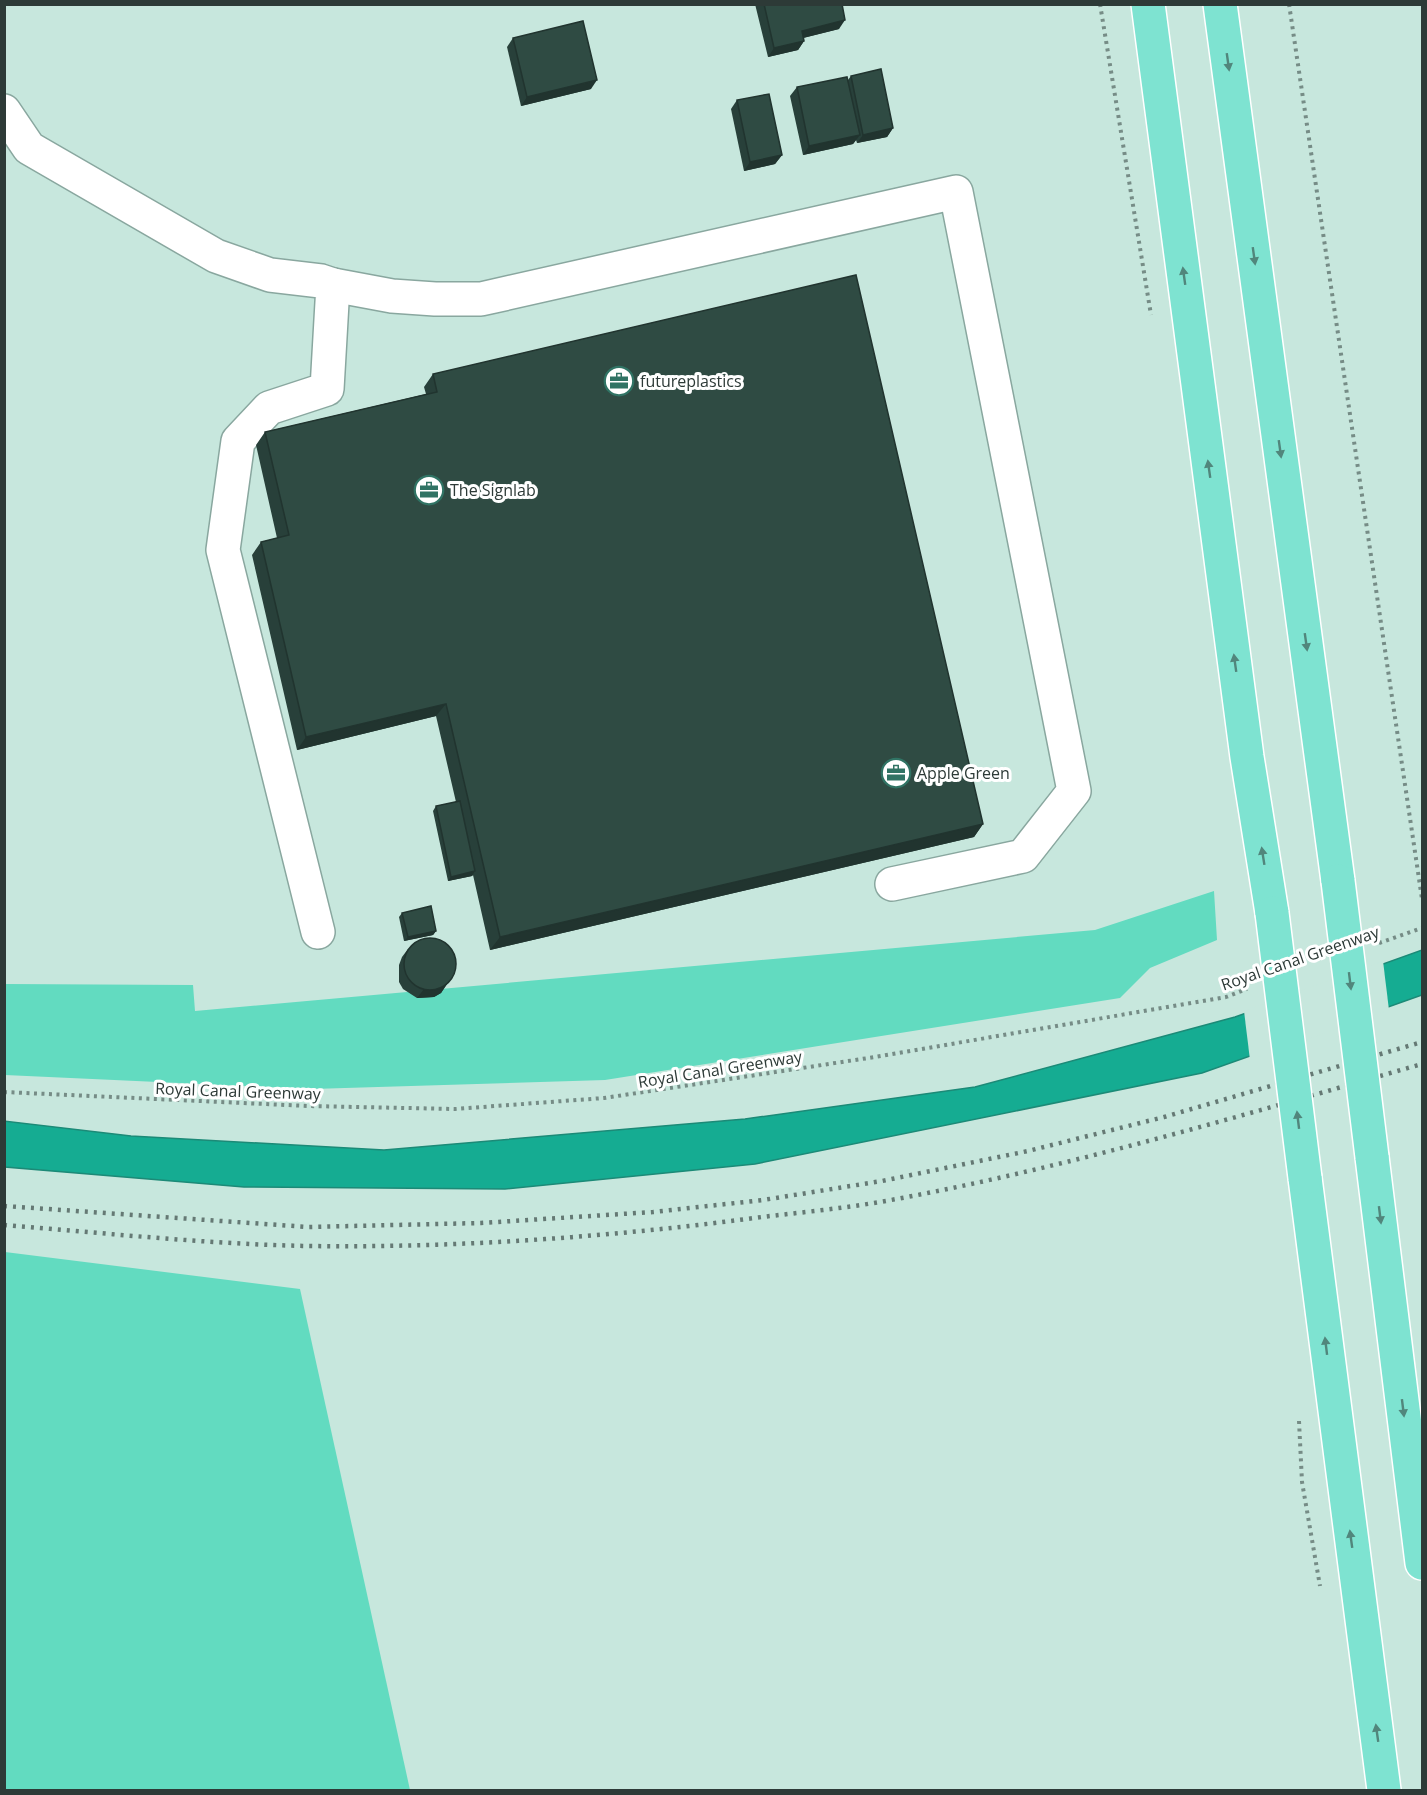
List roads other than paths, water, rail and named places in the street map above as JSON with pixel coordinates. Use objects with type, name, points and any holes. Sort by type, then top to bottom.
[{"type":"main road","points":[[1148,4],[1247,757],[1272,913],[1384,1791]]},
{"type":"main road","points":[[1220,4],[1338,881],[1422,1563]]},
{"type":"street","points":[[4,111],[29,148],[216,256],[270,275],[392,296],[481,299],[956,192],[1074,791],[1023,856],[892,884]]},
{"type":"street","points":[[318,932],[223,550],[238,441],[269,408],[327,389],[327,283]]},
{"type":"railway","points":[[4,1206],[308,1227],[481,1223],[653,1212],[763,1200],[882,1181],[1028,1151],[1164,1117],[1422,1042]]},
{"type":"railway","points":[[4,1225],[231,1243],[364,1246],[535,1240],[706,1224],[875,1203],[958,1187],[1092,1156],[1422,1064]]},
{"type":"place","name":"futureplastics","points":[[619,381]]},
{"type":"place","name":"The Signlab","points":[[429,490]]},
{"type":"place","name":"Apple Green","points":[[896,773]]}]
